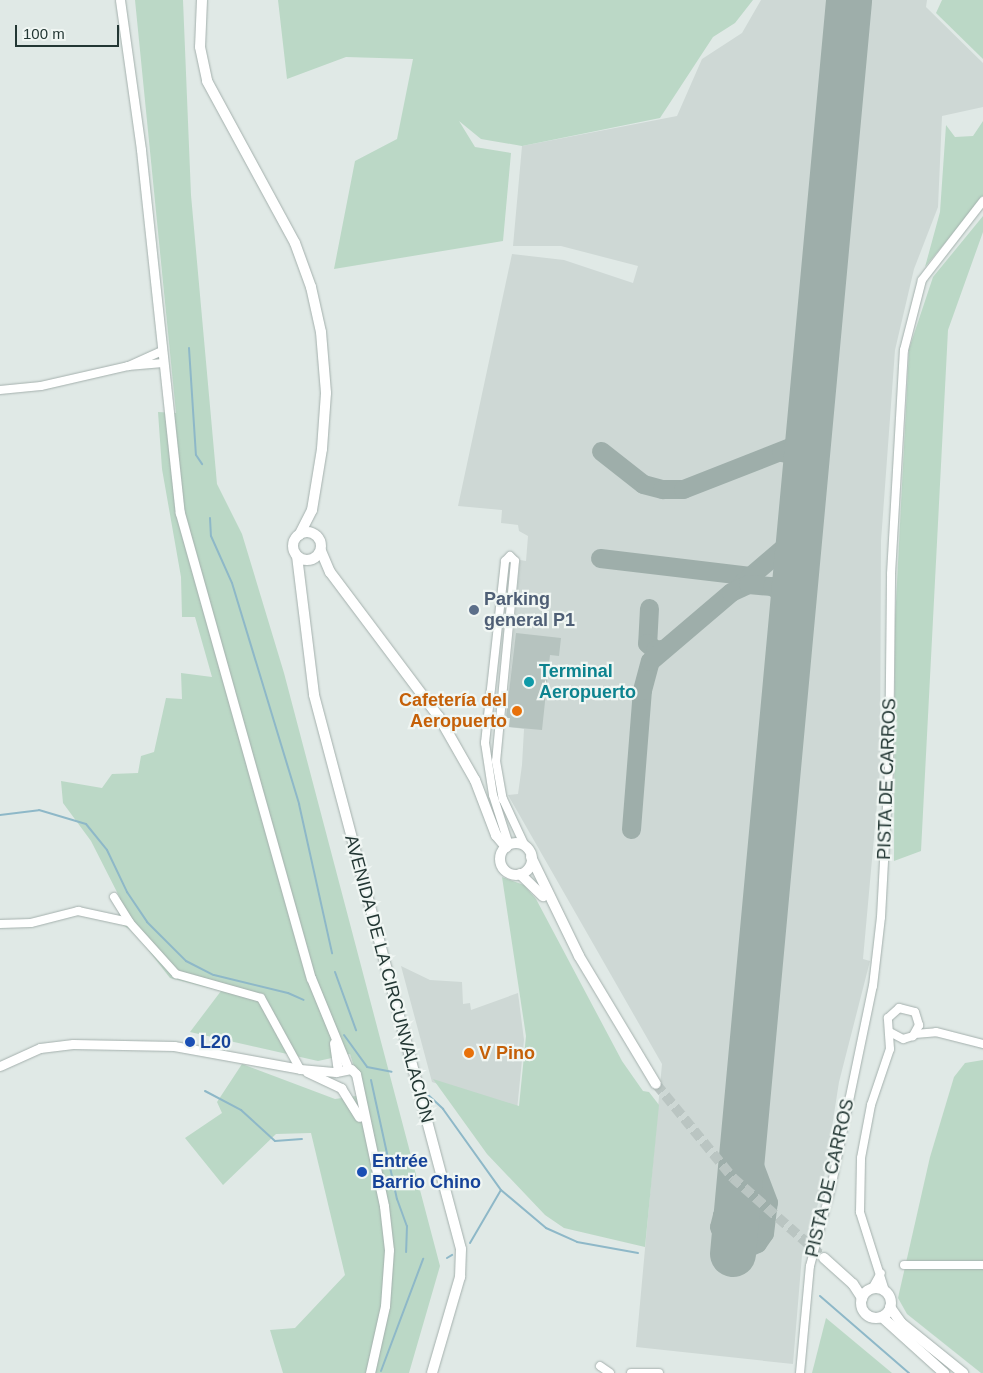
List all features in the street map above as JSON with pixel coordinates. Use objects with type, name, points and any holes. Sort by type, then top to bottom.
[{"type":"main road","points":[[202,0],[200,47],[207,81],[289,230],[317,311],[326,393],[312,510],[321,551],[330,572],[439,717],[475,780],[493,830],[500,859],[506,871],[520,874],[556,912]]},
{"type":"main road","points":[[303,581],[293,545],[312,510]]},
{"type":"main road","points":[[299,534],[311,532],[318,537]]},
{"type":"main road","points":[[303,581],[312,560],[321,551]]},
{"type":"main road","points":[[297,556],[312,560],[330,572]]},
{"type":"main road","name":"AVENIDA DE LA CIRCUNVALACIÓN","points":[[303,581],[304,639],[314,695],[461,1249],[460,1277],[432,1373]]},
{"type":"main road","points":[[493,830],[507,846],[525,846],[556,912],[656,1084]]},
{"type":"main road","points":[[500,859],[507,846]]},
{"type":"main road","points":[[520,874],[527,870],[531,857]]},
{"type":"main road","points":[[824,1258],[853,1284],[867,1292],[885,1292],[890,1307],[901,1323],[963,1373]]},
{"type":"main road","points":[[867,1292],[864,1313],[873,1318],[882,1317],[890,1307]]},
{"type":"main road","points":[[882,1317],[944,1373]]},
{"type":"street","points":[[120,0],[184,530],[321,1005],[348,1068],[354,1071],[366,1132],[384,1206],[389,1250],[385,1306],[370,1373]]},
{"type":"street","name":"PISTA DE CARROS","points":[[800,1373],[810,1266],[831,1188],[873,986],[882,916],[889,771],[891,574],[904,350],[914,301],[924,276],[983,200]]},
{"type":"street","points":[[128,366],[162,351]]},
{"type":"street","points":[[0,390],[41,386],[128,366],[163,363]]},
{"type":"street","points":[[507,846],[486,758],[488,716],[505,561],[510,556],[516,561],[498,718],[500,786],[525,846]]},
{"type":"street","points":[[500,606],[511,606]]},
{"type":"street","points":[[494,662],[504,663]]},
{"type":"street","points":[[488,716],[498,718]]},
{"type":"street","points":[[114,897],[130,922],[176,974],[261,998],[300,1069],[340,1087],[352,1087],[356,1081]]},
{"type":"street","points":[[0,924],[31,923],[78,911],[130,922]]},
{"type":"street","points":[[885,1292],[881,1273],[863,1225],[858,1198],[865,1131],[889,1055],[890,1032],[888,1018],[899,1008],[911,1009],[919,1020],[936,1032]]},
{"type":"street","points":[[915,1034],[919,1020]]},
{"type":"street","points":[[331,1029],[340,1087],[366,1132]]},
{"type":"street","points":[[890,1032],[903,1039]]},
{"type":"street","points":[[889,1055],[903,1039],[915,1034],[936,1032],[983,1044]]},
{"type":"street","points":[[0,1066],[40,1048],[73,1044],[184,1047],[300,1069],[337,1072],[348,1068]]},
{"type":"street","points":[[904,1265],[983,1265]]},
{"type":"street","points":[[867,1292],[881,1273]]},
{"type":"street","points":[[600,1366],[610,1373]]},
{"type":"street","points":[[631,1373],[659,1373]]},
{"type":"shaded area","points":[[761,0],[927,0],[926,7],[983,63],[983,107],[942,116],[938,207],[914,269],[895,350],[881,541],[880,771],[863,959],[870,961],[839,1082],[822,1191],[802,1255],[793,1364],[636,1347],[662,1064],[508,795],[518,794],[522,765],[524,729],[509,727],[510,718],[506,718],[520,560],[526,561],[528,536],[519,531],[518,525],[501,523],[502,510],[458,506],[512,254],[564,260],[633,283],[638,266],[561,246],[513,246],[522,146],[677,116],[702,59],[742,33]]},
{"type":"shaded area","points":[[401,966],[430,980],[462,982],[463,1004],[470,1003],[471,1010],[518,993],[524,1040],[517,1110],[432,1082]]},
{"type":"green space","points":[[135,0],[183,0],[191,195],[217,484],[242,534],[284,673],[440,1266],[409,1373],[283,1373],[270,1330],[295,1328],[345,1275],[311,1133],[276,1134],[223,1185],[185,1138],[222,1113],[217,1102],[242,1064],[335,1099],[363,1095],[350,1054],[318,1061],[190,1032],[221,991],[170,978],[135,933],[118,922],[120,898],[91,841],[63,803],[61,781],[102,788],[112,774],[138,773],[141,756],[154,752],[166,698],[182,699],[181,673],[212,677],[195,617],[182,617],[181,577],[162,469],[158,412],[176,413]]},
{"type":"green space","points":[[278,0],[753,0],[735,23],[713,37],[660,118],[522,146],[481,139],[459,121],[475,147],[511,153],[503,241],[334,269],[355,161],[397,139],[413,59],[346,57],[287,79]]},
{"type":"green space","points":[[942,0],[983,0],[983,59],[936,13]]},
{"type":"green space","points":[[983,121],[983,197],[925,267],[940,212],[946,125],[955,137],[973,136]]},
{"type":"green space","points":[[983,216],[983,232],[948,330],[921,851],[894,861],[895,621],[909,349],[933,277]]},
{"type":"green space","points":[[502,877],[524,885],[536,899],[622,1061],[643,1091],[649,1092],[659,1105],[645,1247],[564,1228],[545,1215],[487,1154],[433,1079],[519,1106],[526,1036]]},
{"type":"green space","points":[[983,1060],[983,1373],[981,1373],[907,1314],[898,1298],[930,1157],[954,1077],[965,1063]]},
{"type":"green space","points":[[826,1318],[892,1373],[812,1373]]},
{"type":"building","name":"Terminal Aeropuerto","points":[[516,633],[561,638],[559,656],[550,655],[542,730],[509,727],[510,718],[506,718]]},
{"type":"waterway","points":[[189,348],[196,455],[202,464]]},
{"type":"waterway","points":[[210,518],[211,536],[232,583],[299,804],[332,953]]},
{"type":"waterway","points":[[0,815],[39,810],[86,824],[107,850],[127,892],[147,922],[186,961],[214,975],[288,993],[304,1000]]},
{"type":"waterway","points":[[335,972],[356,1030]]},
{"type":"waterway","points":[[344,1035],[367,1067],[392,1072]]},
{"type":"waterway","points":[[371,1080],[397,1199],[407,1226],[406,1252]]},
{"type":"waterway","points":[[205,1091],[241,1110],[275,1141],[302,1139]]},
{"type":"waterway","points":[[425,1092],[443,1109],[501,1190],[546,1228],[577,1242],[638,1253]]},
{"type":"waterway","points":[[470,1243],[501,1190]]},
{"type":"waterway","points":[[447,1258],[452,1255]]},
{"type":"waterway","points":[[381,1371],[423,1259]]},
{"type":"waterway","points":[[820,1296],[909,1373]]},
{"type":"taxiway","points":[[601,451],[643,484],[662,489],[683,489],[793,446],[807,432],[810,418]]},
{"type":"taxiway","points":[[781,452],[796,455],[806,470]]},
{"type":"taxiway","points":[[742,583],[784,547],[801,522]]},
{"type":"taxiway","points":[[600,558],[750,576]]},
{"type":"taxiway","points":[[631,829],[642,690],[650,661],[731,592],[748,584],[772,586],[782,593],[792,620]]},
{"type":"taxiway","points":[[649,608],[647,643],[655,650],[662,649]]},
{"type":"taxiway","points":[[739,1194],[722,1215],[719,1227],[726,1241],[746,1248],[757,1243],[764,1233],[768,1202],[746,1144],[746,1118]]},
{"type":"runway","points":[[733,1254],[849,0]]},
{"type":"tunnel","points":[[656,1084],[733,1178],[824,1258]]},
{"type":"place","name":"Parking general P1","points":[[474,610]]},
{"type":"place","name":"Terminal Aeropuerto","points":[[529,682]]},
{"type":"place","name":"Cafetería del Aeropuerto","points":[[517,711]]},
{"type":"place","name":"L20","points":[[190,1042]]},
{"type":"place","name":"V Pino","points":[[469,1053]]},
{"type":"place","name":"Entrée Barrio Chino","points":[[362,1172]]}]
